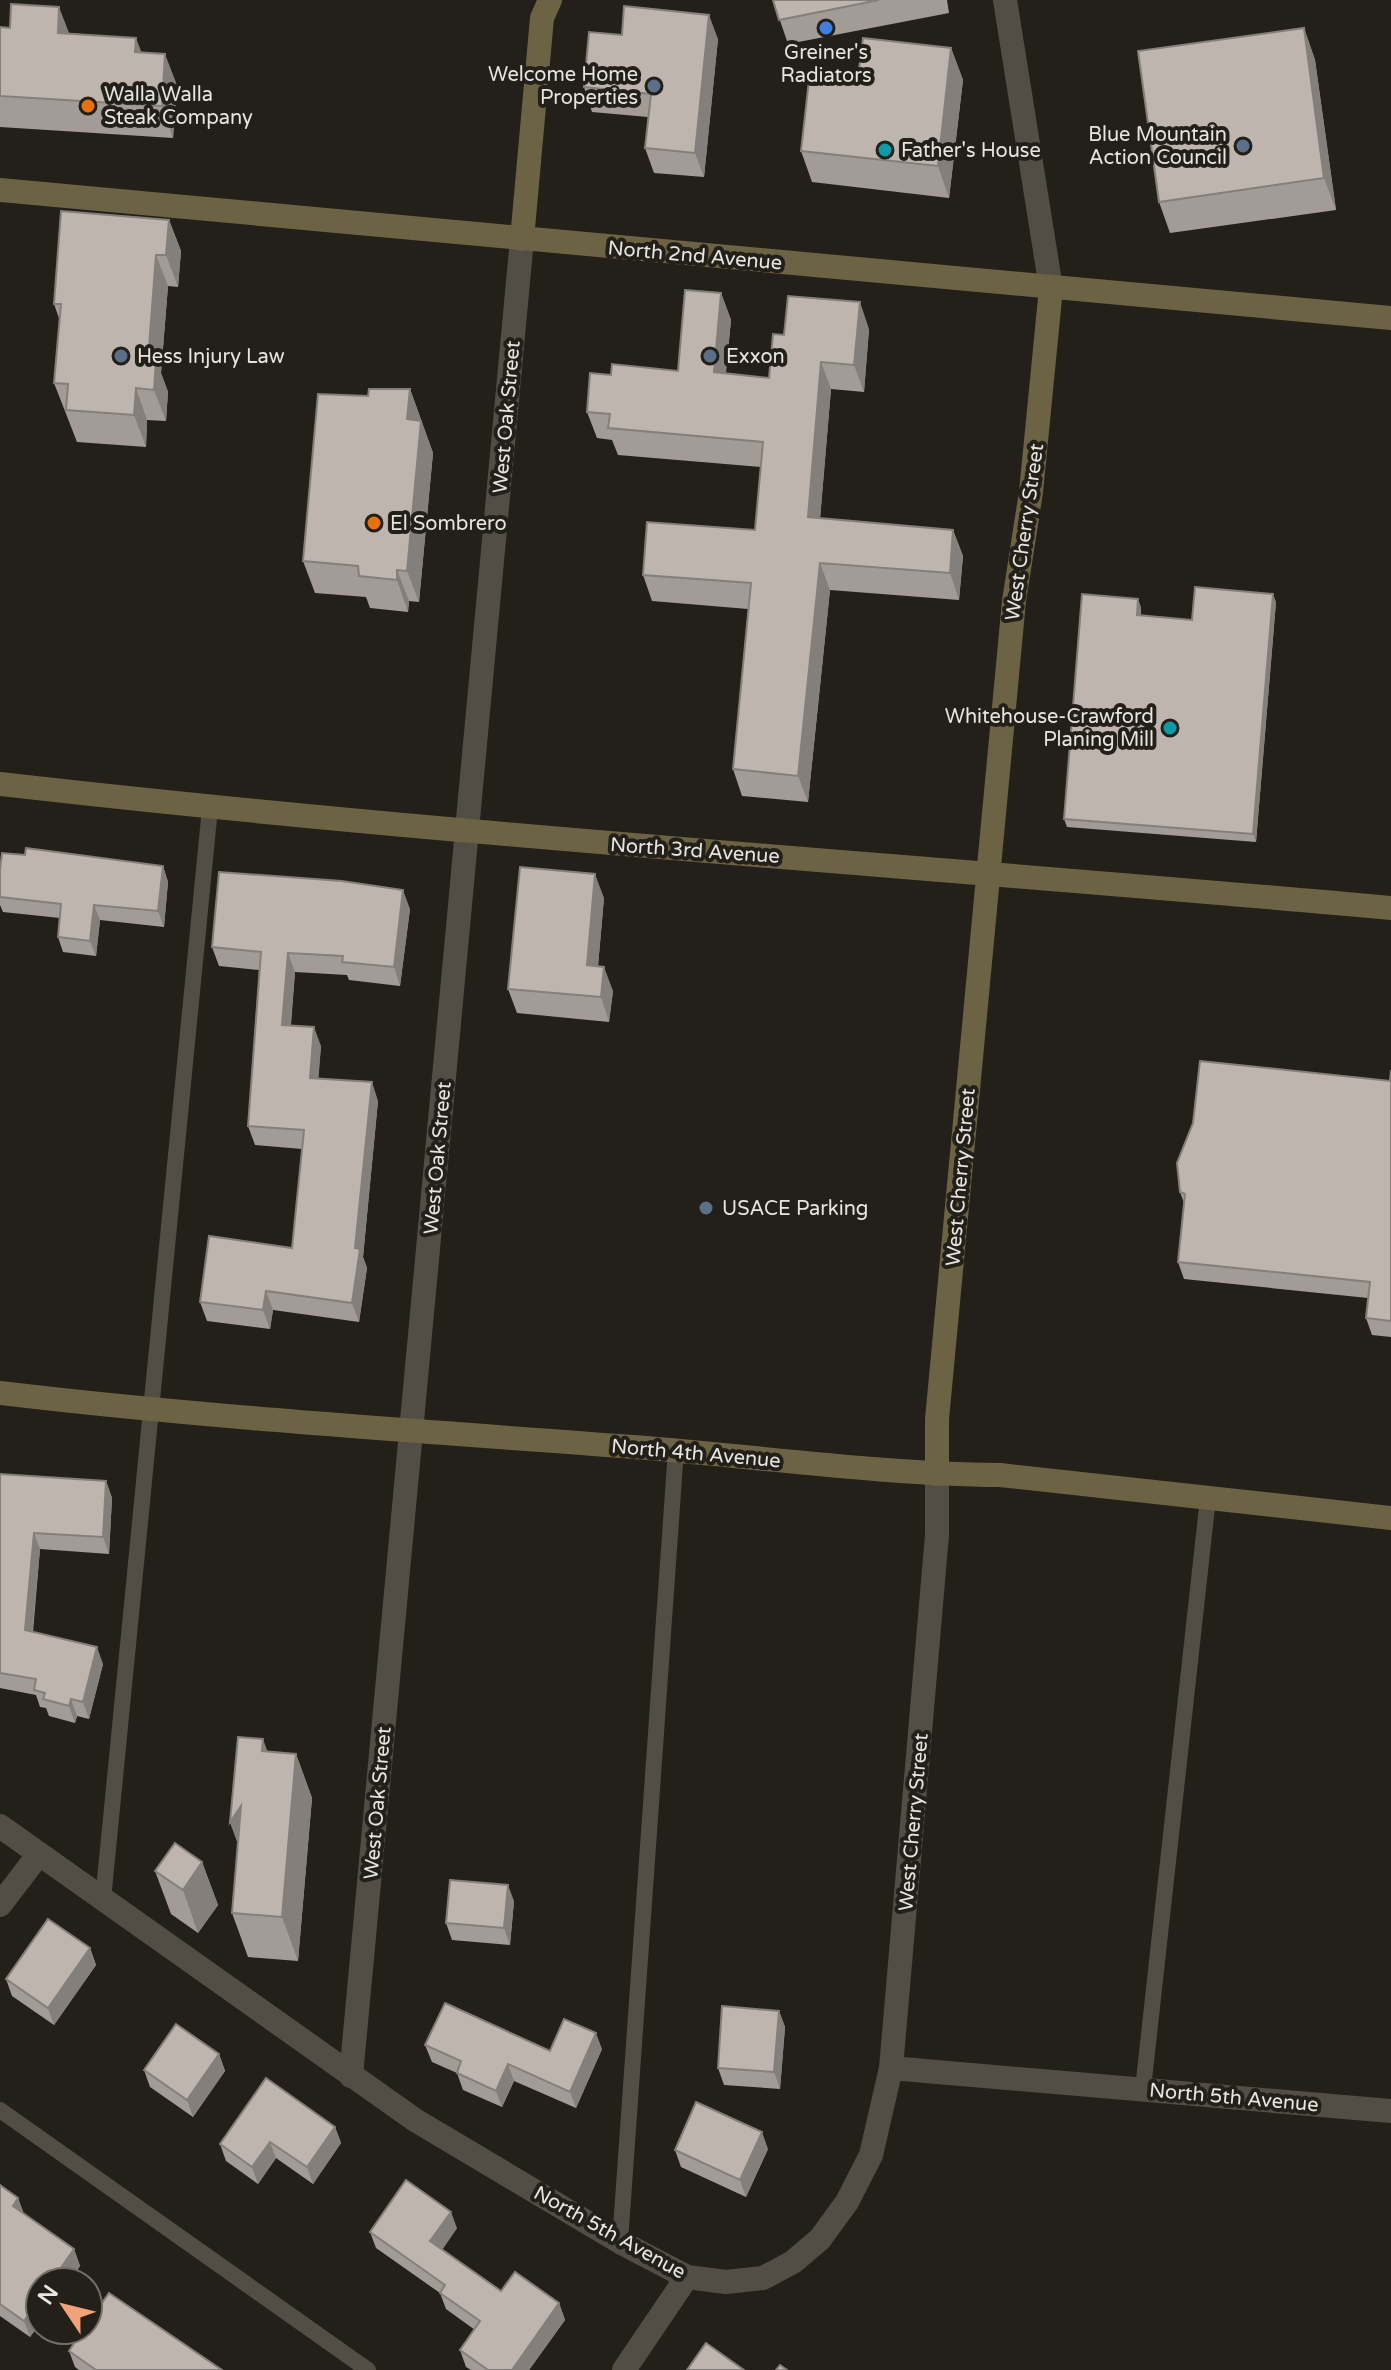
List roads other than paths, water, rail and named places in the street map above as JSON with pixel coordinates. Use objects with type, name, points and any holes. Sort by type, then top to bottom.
[{"type":"street","points":[[522,239],[542,18],[550,0]]},
{"type":"street","points":[[1005,0],[1051,288]]},
{"type":"street","name":"North 2nd Avenue","points":[[0,190],[1391,318]]},
{"type":"street","name":"West Oak Street","points":[[351,2076],[522,239]]},
{"type":"street","name":"West Cherry Street","points":[[891,2068],[937,1535],[937,1419],[1014,601],[1031,492],[1051,288]]},
{"type":"street","name":"North 3rd Avenue","points":[[0,784],[467,833],[1391,908]]},
{"type":"street","name":"North 4th Avenue","points":[[0,1393],[150,1411],[676,1450],[937,1474],[1000,1475],[1391,1518]]},
{"type":"street","name":"North 5th Avenue","points":[[0,1826],[415,2120],[620,2242],[687,2277],[726,2282],[763,2278],[793,2262],[820,2239],[847,2202],[871,2155],[891,2068],[1391,2111]]},
{"type":"street","points":[[0,1905],[39,1854]]},
{"type":"street","points":[[624,2370],[687,2277]]},
{"type":"lane","points":[[103,1900],[210,808]]},
{"type":"lane","points":[[620,2242],[676,1450]]},
{"type":"lane","points":[[1143,2089],[1208,1498]]},
{"type":"lane","points":[[0,2110],[368,2370]]},
{"type":"place","name":"Greiner's Radiators","points":[[826,28]]},
{"type":"place","name":"Welcome Home Properties","points":[[654,86]]},
{"type":"place","name":"Walla Walla Steak Company","points":[[88,106]]},
{"type":"place","name":"Blue Mountain Action Council","points":[[1243,146]]},
{"type":"place","name":"Father's House","points":[[885,150]]},
{"type":"place","name":"Hess Injury Law","points":[[121,356]]},
{"type":"place","name":"Exxon","points":[[710,356]]},
{"type":"place","name":"El Sombrero","points":[[374,523]]},
{"type":"place","name":"Whitehouse-Crawford Planing Mill","points":[[1170,728]]},
{"type":"place","name":"USACE Parking","points":[[706,1208]]}]
